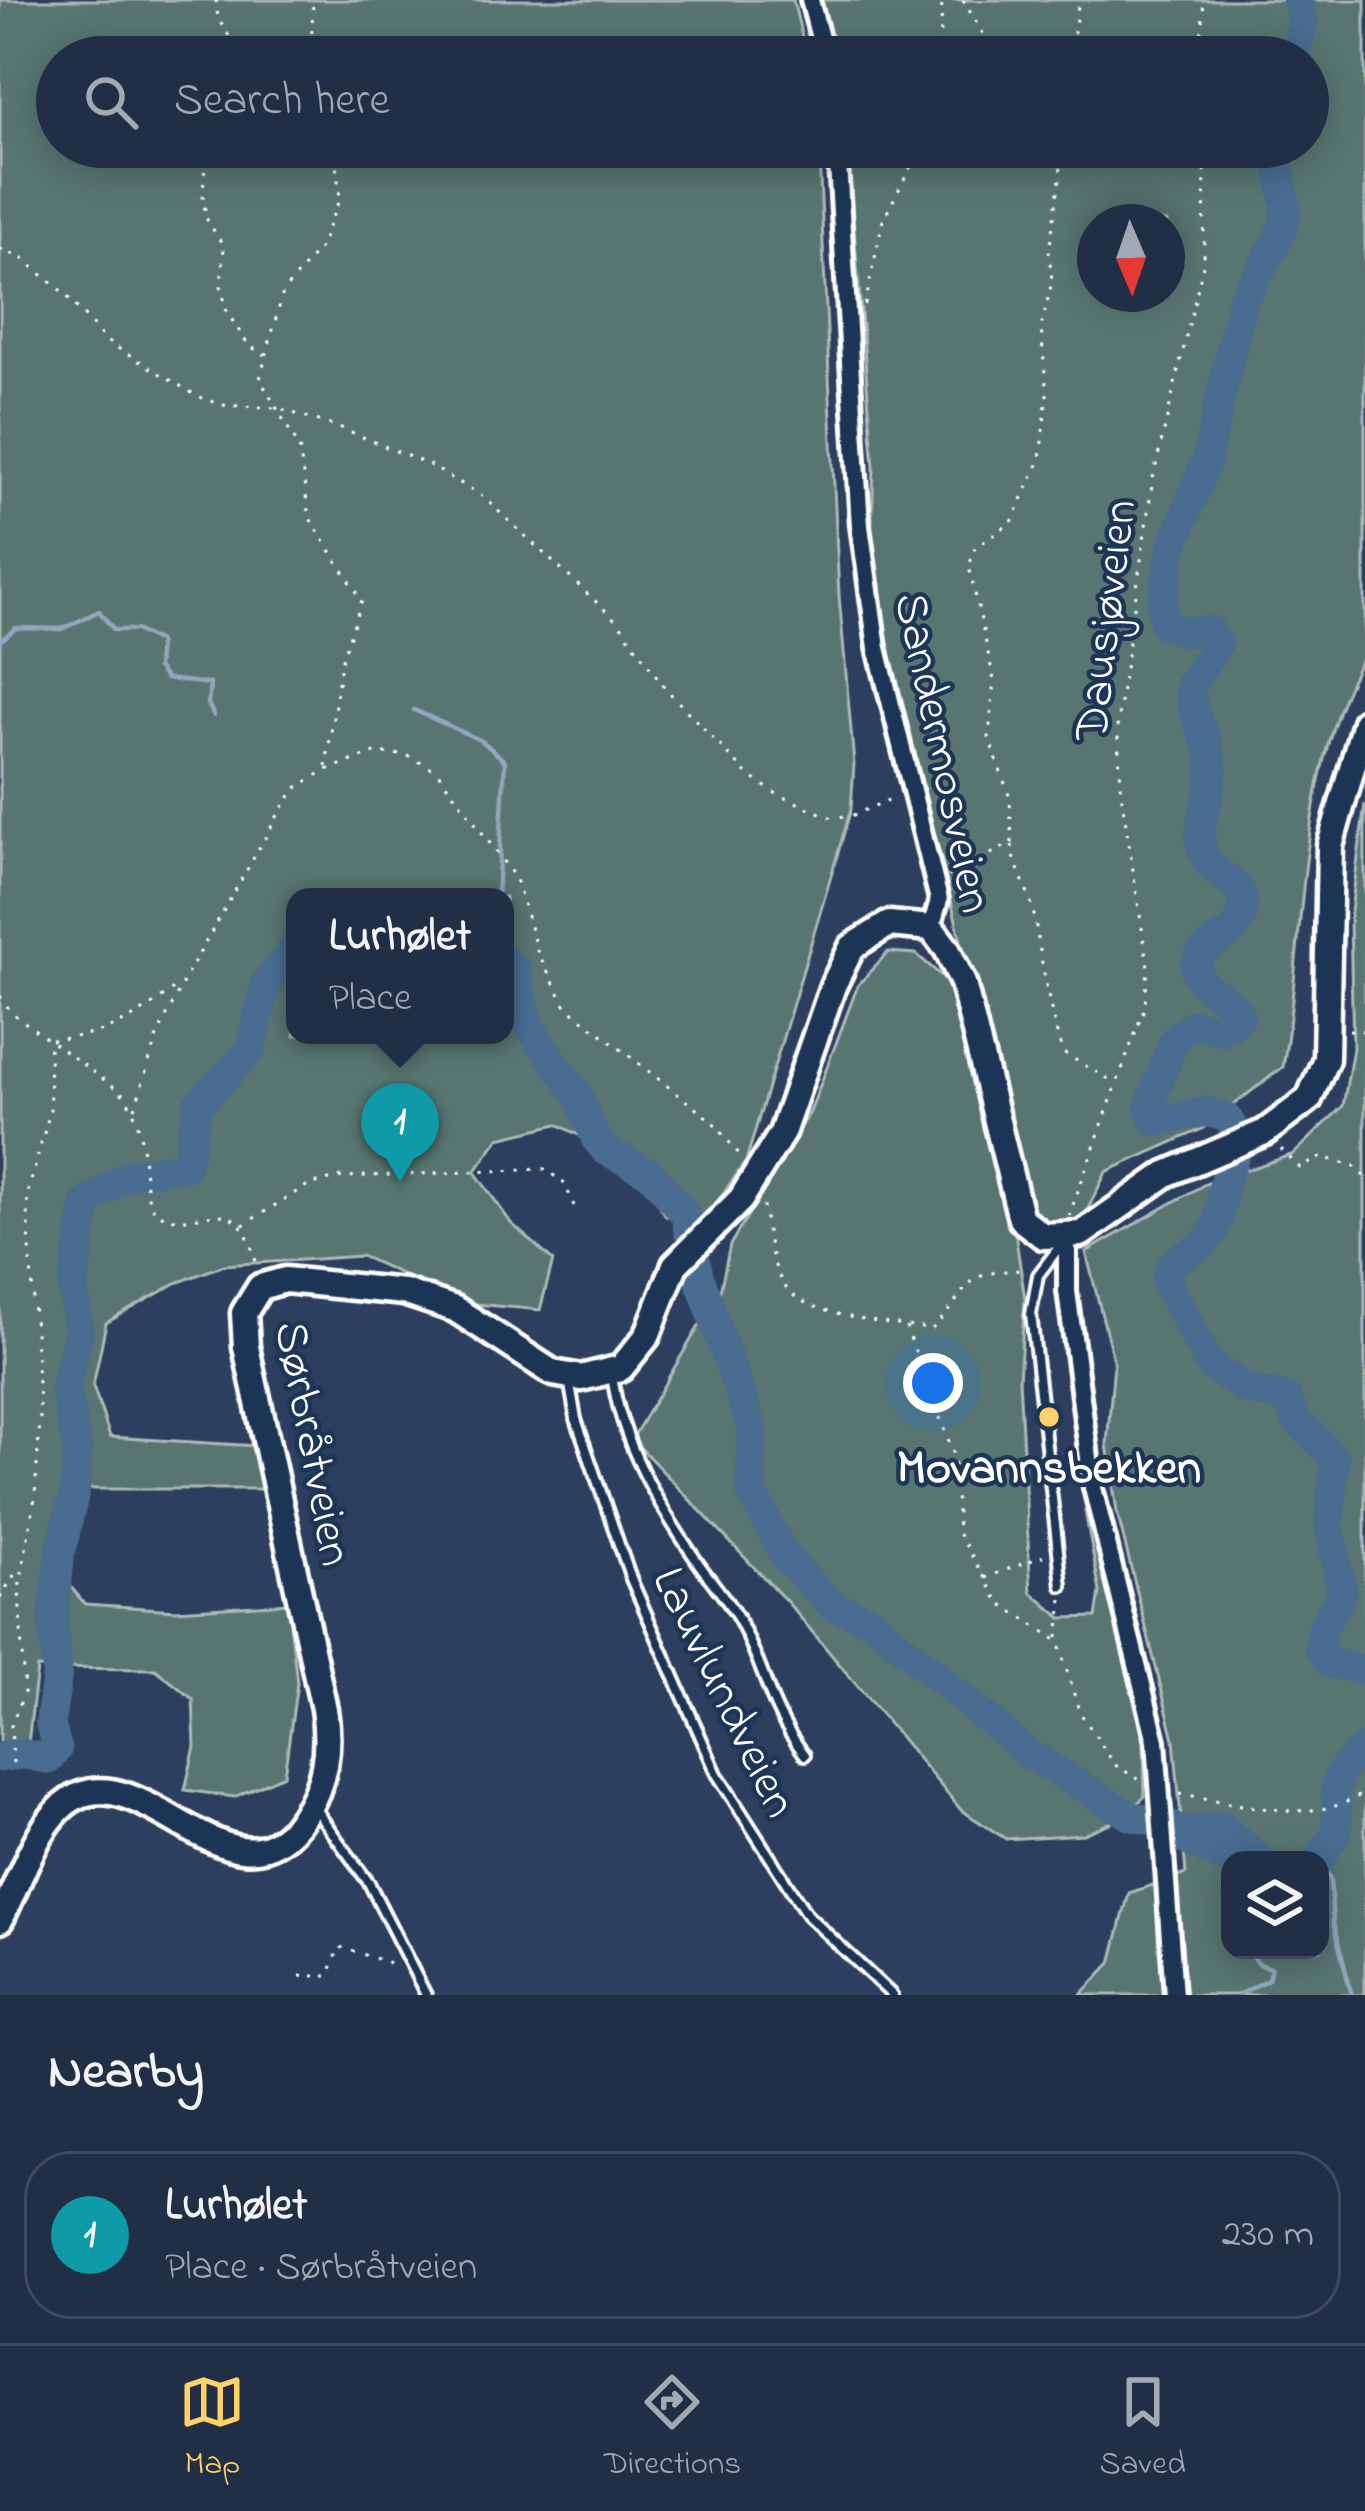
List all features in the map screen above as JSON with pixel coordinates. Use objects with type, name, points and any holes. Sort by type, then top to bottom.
[{"type":"street","points":[[810,0],[819,36]]},
{"type":"street","name":"Sandermosveien","points":[[838,168],[860,526],[874,628],[934,880],[939,910],[931,928],[963,983],[1022,1219],[1042,1236],[1067,1236]]},
{"type":"street","points":[[1174,1995],[1150,1709],[1094,1488],[1067,1291],[1067,1236],[1101,1221],[1166,1174],[1248,1139],[1309,1099],[1326,1059],[1330,846],[1365,722]]},
{"type":"street","points":[[568,1378],[612,1372],[631,1360],[647,1336],[670,1273],[756,1179],[782,1133],[833,986],[852,947],[889,924],[931,928]]},
{"type":"street","name":"Sørbråtveien","points":[[310,1805],[325,1768],[328,1733],[296,1562],[251,1374],[244,1327],[247,1303],[260,1287],[285,1280],[428,1298],[568,1378]]},
{"type":"street","points":[[0,1919],[51,1821],[81,1794],[111,1794],[154,1807],[221,1846],[237,1848],[278,1840],[310,1805]]},
{"type":"lane","points":[[1062,1586],[1062,1553],[1031,1314],[1040,1270],[1067,1236]]},
{"type":"lane","points":[[612,1372],[617,1410],[634,1452],[675,1527],[736,1614],[758,1661],[771,1708],[805,1755]]},
{"type":"lane","name":"Lauvlundveien","points":[[568,1378],[576,1418],[631,1580],[717,1774],[807,1915],[892,1995]]},
{"type":"lane","points":[[310,1805],[356,1862],[426,1995]]},
{"type":"path","points":[[217,0],[218,19],[230,36]]},
{"type":"path","points":[[312,36],[314,0]]},
{"type":"path","points":[[941,36],[942,0]]},
{"type":"path","points":[[963,0],[984,36]]},
{"type":"path","points":[[1073,36],[1079,0]]},
{"type":"path","points":[[1201,36],[1204,0]]},
{"type":"path","points":[[205,168],[206,218],[224,247],[220,286],[227,312],[248,344],[266,356]]},
{"type":"path","points":[[326,770],[341,662],[362,600],[309,517],[299,447],[260,379],[284,292],[319,249],[340,198],[336,168]]},
{"type":"path","points":[[848,339],[878,262],[883,220],[910,168]]},
{"type":"path","points":[[1061,168],[1049,251],[1052,280],[1040,328],[1047,395],[1040,460],[1012,522],[974,548],[969,566],[994,680],[989,738],[1010,798],[1016,875],[1034,910],[1037,951],[1063,1053],[1116,1083]]},
{"type":"path","name":"Dausjøveien","points":[[1067,1236],[1070,1205],[1145,1006],[1148,967],[1122,799],[1117,723],[1154,478],[1204,261],[1205,168]]},
{"type":"path","points":[[0,249],[22,258],[65,294],[106,340],[197,395],[223,405],[276,407],[339,427],[429,465],[481,495],[620,625],[665,688],[747,774],[772,792],[829,818],[851,816],[913,793]]},
{"type":"path","points":[[256,1261],[241,1226],[223,1214],[174,1217],[157,1212],[143,1179],[146,1159],[135,1108],[156,1039],[183,982],[296,788],[326,770],[378,752],[408,757],[437,771],[516,879],[538,954],[566,1006],[713,1122],[756,1179],[776,1268],[788,1292],[827,1313],[932,1329],[957,1292],[986,1271],[1040,1270]]},
{"type":"path","points":[[934,880],[1012,843]]},
{"type":"path","points":[[49,1040],[98,1036],[132,1022],[183,982]]},
{"type":"path","points":[[0,997],[12,1013],[135,1108]]},
{"type":"path","points":[[14,1763],[11,1726],[24,1693],[18,1626],[22,1564],[35,1497],[40,1419],[27,1196],[50,1111],[49,1040]]},
{"type":"path","points":[[1248,1139],[1300,1168],[1322,1157],[1354,1166],[1365,1177]]},
{"type":"path","points":[[241,1226],[308,1185],[382,1171],[545,1169],[565,1184],[574,1206]]},
{"type":"path","points":[[906,1326],[954,1455],[958,1533],[1000,1603],[1058,1642]]},
{"type":"path","points":[[984,1578],[1026,1558],[1062,1553]]},
{"type":"path","points":[[0,1598],[22,1564]]},
{"type":"path","points":[[1062,1586],[1058,1642],[1079,1711],[1115,1765],[1158,1792],[1309,1812],[1345,1806],[1365,1792]]},
{"type":"path","points":[[300,1976],[328,1976],[340,1947],[351,1946],[412,1969]]},
{"type":"green space","points":[[0,0],[793,0],[802,36],[36,36],[36,168],[819,168],[839,596],[854,764],[851,809],[746,1161],[702,1223],[666,1216],[635,1164],[557,1124],[499,1138],[475,1172],[511,1223],[553,1261],[540,1310],[465,1303],[361,1256],[224,1265],[176,1283],[106,1323],[93,1386],[110,1437],[257,1446],[261,1489],[64,1489],[69,1585],[85,1604],[176,1610],[288,1603],[297,1683],[284,1775],[234,1797],[185,1790],[195,1746],[193,1699],[155,1669],[37,1668],[27,1752],[0,1758]]},
{"type":"green space","points":[[819,0],[1365,0],[1365,654],[1326,750],[1315,802],[1283,1067],[1202,1129],[1106,1172],[1081,1223],[1040,1222],[1026,1207],[883,622],[871,545],[874,467],[849,168],[1329,168],[1329,36],[828,36]]},
{"type":"green space","points":[[1365,804],[1365,1995],[1081,1995],[1111,1963],[1129,1893],[1186,1874],[1174,1739],[1117,1512],[1107,1444],[1114,1363],[1086,1252],[1205,1184],[1294,1154],[1343,1106],[1353,1048],[1350,919]]},
{"type":"green space","points":[[888,952],[916,954],[952,985],[1013,1219],[1025,1299],[1019,1379],[1031,1592],[1061,1618],[1096,1617],[1100,1592],[1085,1511],[1098,1515],[1143,1696],[1145,1796],[1122,1818],[1083,1834],[1006,1839],[961,1810],[789,1604],[632,1439],[720,1291],[730,1245],[810,1112],[858,985]]},
{"type":"waterway","name":"Movannsbekken","points":[[1297,0],[1303,22],[1299,36]]},
{"type":"waterway","name":"Movannsbekken","points":[[1279,168],[1287,211],[1278,240],[1242,301],[1206,462],[1172,548],[1162,607],[1165,625],[1184,632],[1210,631],[1218,643],[1190,686],[1212,767],[1201,845],[1209,864],[1239,890],[1243,907],[1235,927],[1203,952],[1195,969],[1240,1016],[1225,1031],[1194,1024],[1174,1040],[1149,1108],[1154,1121],[1207,1112],[1226,1117],[1236,1132],[1237,1147],[1215,1228],[1205,1242],[1178,1259],[1166,1281],[1210,1365],[1246,1389],[1286,1398],[1297,1421],[1335,1459],[1329,1524],[1342,1594],[1322,1629],[1320,1648],[1330,1663],[1365,1670]]},
{"type":"waterway","points":[[0,641],[16,628],[62,629],[99,611],[114,630],[136,630],[159,642],[157,668],[166,679],[210,684],[208,704],[214,716]]},
{"type":"waterway","points":[[414,710],[482,741],[505,761],[498,888]]},
{"type":"waterway","name":"Movannsbekken","points":[[0,1757],[24,1754],[49,1759],[57,1749],[50,1723],[57,1676],[53,1623],[60,1554],[75,1490],[77,1445],[65,1390],[79,1332],[73,1288],[86,1203],[130,1174],[186,1166],[198,1105],[251,1050],[266,982],[286,959]]},
{"type":"waterway","name":"Movannsbekken","points":[[514,967],[529,1027],[577,1093],[596,1139],[605,1150],[651,1174],[685,1214],[699,1277],[752,1428],[751,1491],[785,1556],[831,1605],[870,1620],[1029,1754],[1130,1816],[1169,1824],[1185,1840],[1221,1857]]},
{"type":"waterway","name":"Movannsbekken","points":[[1325,1851],[1337,1831],[1339,1777],[1365,1748]]},
{"type":"waterway","name":"Movannsbekken","points":[[1180,1831],[1221,1826],[1250,1851]]},
{"type":"waterway","points":[[1329,1877],[1333,1923],[1352,1995]]},
{"type":"waterway","points":[[1238,1995],[1268,1979],[1271,1968],[1254,1959]]},
{"type":"place","name":"Lurhølet","points":[[400,1182]]},
{"type":"place","name":"Movannsbekken","points":[[1049,1417]]}]
